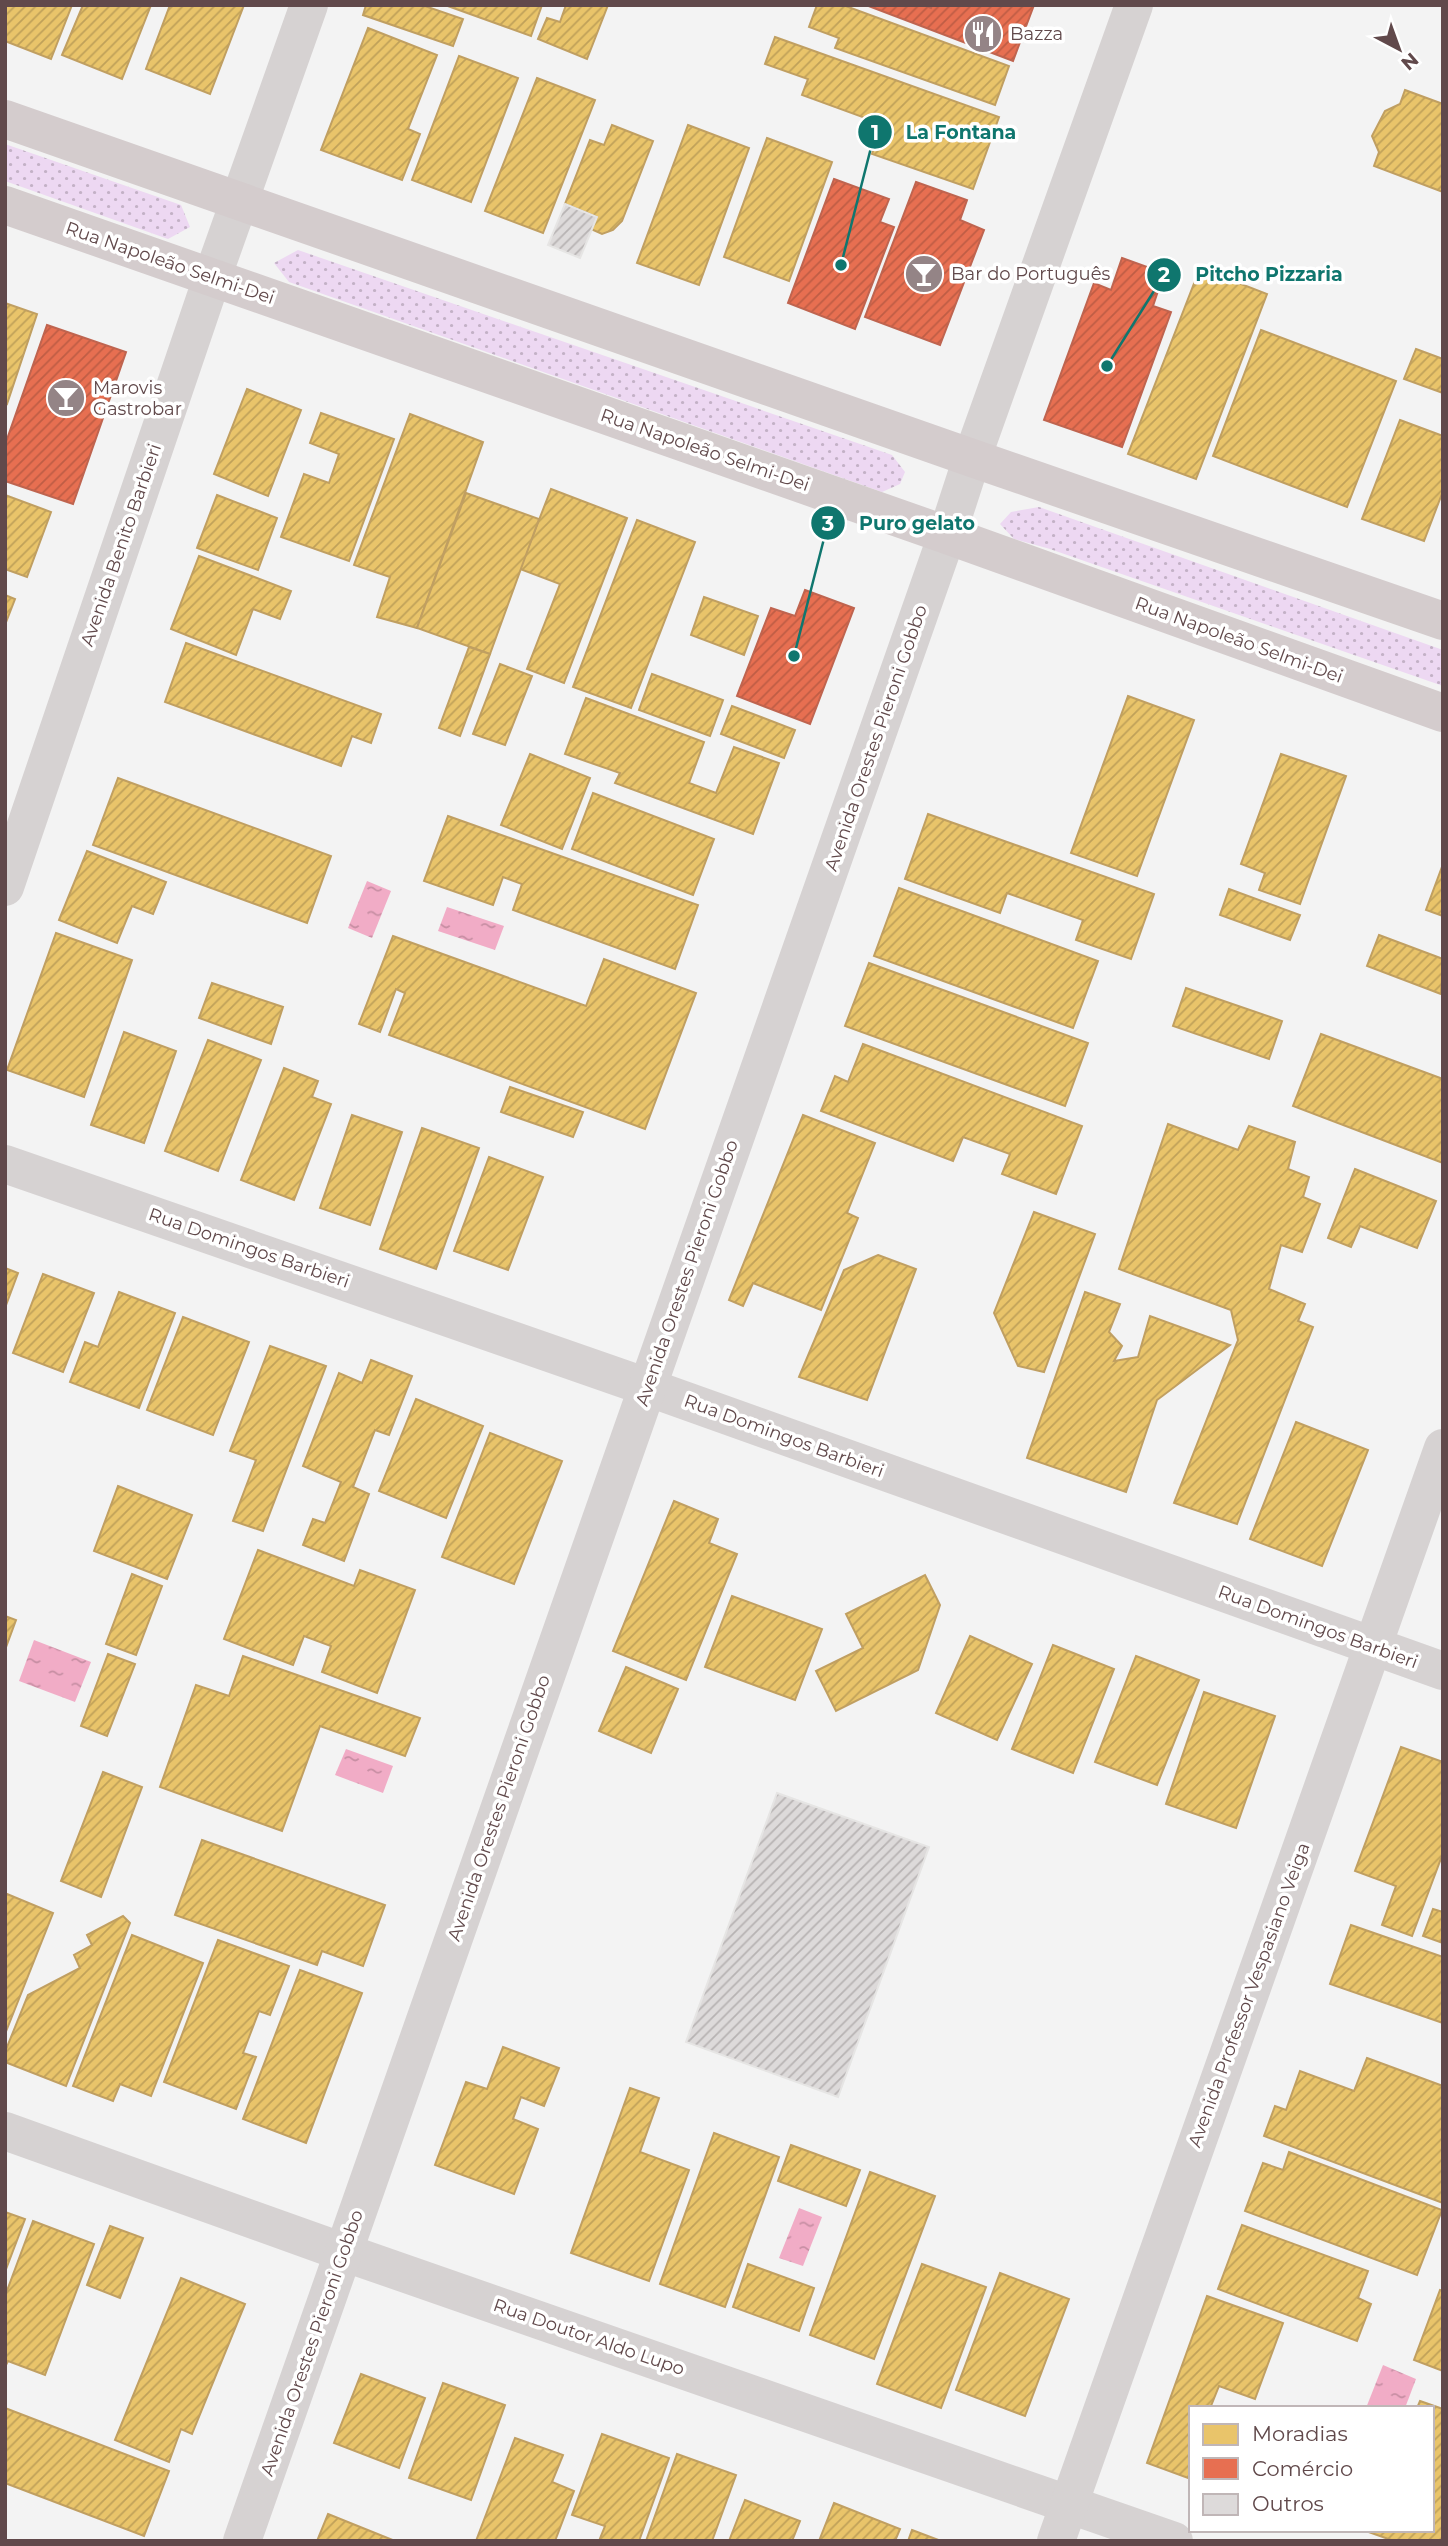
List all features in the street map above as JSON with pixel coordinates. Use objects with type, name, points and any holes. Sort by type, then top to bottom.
[{"type":"main road","points":[[5,119],[1443,621]]},
{"type":"main road","name":"Rua Napoleão Selmi-Dei","points":[[5,205],[947,535],[1443,713]]},
{"type":"street","name":"Avenida Benito Barbieri","points":[[5,887],[212,278],[309,5]]},
{"type":"street","name":"Avenida Orestes Pieroni Gobbo","points":[[242,2541],[972,458],[1134,5]]},
{"type":"street","name":"Rua Domingos Barbieri","points":[[5,1164],[647,1387],[1443,1671]]},
{"type":"street","name":"Avenida Professor Vespasiano Veiga","points":[[1056,2541],[1443,1448]]},
{"type":"street","name":"Rua Doutor Aldo Lupo","points":[[5,2131],[1174,2541]]},
{"type":"shaded area","points":[[5,144],[181,205],[190,227],[168,239],[5,181]]},
{"type":"shaded area","points":[[298,250],[892,455],[905,472],[900,484],[882,492],[289,282],[274,263]]},
{"type":"shaded area","points":[[1039,507],[1443,650],[1443,686],[1050,549],[1014,539],[1000,524],[1011,512]]},
{"type":"water","points":[[367,881],[391,891],[372,938],[348,928]]},
{"type":"water","points":[[447,907],[504,926],[495,950],[438,931]]},
{"type":"water","points":[[34,1640],[91,1662],[75,1702],[19,1681]]},
{"type":"water","points":[[346,1749],[393,1766],[383,1793],[335,1775]]},
{"type":"water","points":[[799,2208],[822,2217],[803,2266],[779,2258]]},
{"type":"water","points":[[1383,2365],[1416,2379],[1406,2406],[1367,2406]]},
{"type":"building: Moradias","points":[[5,5],[72,5],[51,59],[5,41]]},
{"type":"building: Moradias","points":[[83,5],[151,5],[122,79],[62,55]]},
{"type":"building: Moradias","points":[[170,5],[244,5],[210,94],[146,69]]},
{"type":"building: Moradias","points":[[366,5],[422,5],[463,19],[453,46],[363,15]]},
{"type":"building: Moradias","points":[[445,5],[542,5],[531,36]]},
{"type":"building: Moradias","points":[[566,5],[608,5],[587,59],[538,39],[547,18],[560,22]]},
{"type":"building: Moradias","points":[[817,5],[843,5],[1009,66],[995,105],[835,48],[839,38],[809,27]]},
{"type":"building: Moradias","points":[[368,28],[437,55],[408,129],[420,134],[402,180],[321,150]]},
{"type":"building: Moradias","points":[[775,37],[999,117],[973,189],[872,154],[882,124],[802,95],[808,79],[765,64]]},
{"type":"building: Moradias","points":[[459,56],[518,78],[471,202],[412,180]]},
{"type":"building: Moradias","points":[[537,78],[595,100],[543,233],[485,211]]},
{"type":"building: Moradias","points":[[1405,90],[1443,104],[1443,192],[1374,166],[1379,152],[1372,136],[1385,111],[1400,104]]},
{"type":"building: Moradias","points":[[612,125],[653,141],[622,221],[613,230],[602,234],[591,229],[597,217],[565,204],[590,140],[604,145]]},
{"type":"building: Moradias","points":[[688,125],[749,148],[699,285],[637,263]]},
{"type":"building: Moradias","points":[[767,138],[832,162],[789,281],[724,257]]},
{"type":"building: Moradias","points":[[1200,268],[1267,294],[1196,479],[1128,454]]},
{"type":"building: Moradias","points":[[5,303],[37,314],[7,404],[5,403]]},
{"type":"building: Moradias","points":[[1261,330],[1396,381],[1347,507],[1213,456]]},
{"type":"building: Moradias","points":[[1416,349],[1443,359],[1443,393],[1404,379]]},
{"type":"building: Moradias","points":[[247,389],[301,410],[268,496],[214,474]]},
{"type":"building: Moradias","points":[[321,413],[394,439],[349,561],[281,537],[304,474],[329,483],[339,454],[310,443]]},
{"type":"building: Moradias","points":[[410,414],[483,442],[417,628],[377,617],[390,577],[354,565]]},
{"type":"building: Moradias","points":[[1400,420],[1443,436],[1443,491],[1424,541],[1362,519]]},
{"type":"building: Moradias","points":[[551,489],[627,518],[564,683],[527,669],[560,584],[520,569]]},
{"type":"building: Moradias","points":[[466,493],[539,519],[490,654],[417,628]]},
{"type":"building: Moradias","points":[[5,495],[51,512],[27,577],[5,569]]},
{"type":"building: Moradias","points":[[217,495],[277,518],[258,570],[197,548]]},
{"type":"building: Moradias","points":[[637,520],[695,542],[631,708],[573,687]]},
{"type":"building: Moradias","points":[[199,556],[291,591],[280,619],[253,609],[236,655],[171,629]]},
{"type":"building: Moradias","points":[[5,595],[15,599],[5,625]]},
{"type":"building: Moradias","points":[[704,597],[758,616],[744,655],[691,635]]},
{"type":"building: Moradias","points":[[186,643],[381,714],[371,743],[352,736],[341,766],[165,702]]},
{"type":"building: Moradias","points":[[469,647],[490,654],[460,736],[439,728]]},
{"type":"building: Moradias","points":[[500,664],[532,676],[505,745],[473,734]]},
{"type":"building: Moradias","points":[[652,674],[723,700],[710,736],[639,710]]},
{"type":"building: Moradias","points":[[1128,696],[1194,720],[1137,876],[1071,853]]},
{"type":"building: Moradias","points":[[586,698],[704,742],[689,783],[716,793],[734,747],[779,763],[753,834],[615,783],[620,773],[565,754]]},
{"type":"building: Moradias","points":[[732,706],[795,730],[784,758],[721,734]]},
{"type":"building: Moradias","points":[[530,754],[590,778],[562,849],[501,825]]},
{"type":"building: Moradias","points":[[1281,754],[1346,776],[1300,904],[1259,890],[1265,873],[1241,864]]},
{"type":"building: Moradias","points":[[118,778],[331,856],[307,923],[93,845]]},
{"type":"building: Moradias","points":[[593,793],[714,839],[693,895],[572,849]]},
{"type":"building: Moradias","points":[[928,814],[1154,894],[1131,959],[1076,940],[1083,920],[1007,893],[1000,913],[905,879]]},
{"type":"building: Moradias","points":[[448,816],[698,905],[675,969],[513,910],[522,884],[503,877],[493,905],[424,881]]},
{"type":"building: Moradias","points":[[87,851],[166,882],[153,914],[132,906],[117,943],[59,920]]},
{"type":"building: Moradias","points":[[1443,864],[1443,916],[1426,910]]},
{"type":"building: Moradias","points":[[899,888],[1098,961],[1073,1028],[874,956]]},
{"type":"building: Moradias","points":[[1229,889],[1300,915],[1290,940],[1220,915]]},
{"type":"building: Moradias","points":[[56,933],[132,960],[84,1097],[7,1070]]},
{"type":"building: Moradias","points":[[1379,935],[1443,959],[1441,994],[1367,966]]},
{"type":"building: Moradias","points":[[393,936],[586,1006],[604,959],[696,993],[645,1129],[389,1035],[405,993],[396,989],[380,1032],[359,1024]]},
{"type":"building: Moradias","points":[[869,963],[1088,1043],[1065,1106],[845,1026]]},
{"type":"building: Moradias","points":[[212,983],[283,1007],[271,1044],[199,1018]]},
{"type":"building: Moradias","points":[[1186,988],[1282,1021],[1269,1059],[1173,1026]]},
{"type":"building: Moradias","points":[[124,1032],[176,1051],[144,1143],[91,1125]]},
{"type":"building: Moradias","points":[[1321,1034],[1443,1079],[1443,1163],[1293,1106]]},
{"type":"building: Moradias","points":[[208,1040],[261,1060],[218,1171],[165,1151]]},
{"type":"building: Moradias","points":[[863,1044],[1082,1126],[1056,1194],[1002,1174],[1010,1154],[963,1137],[953,1161],[821,1111],[835,1076],[848,1082]]},
{"type":"building: Moradias","points":[[284,1068],[318,1081],[312,1097],[331,1104],[294,1200],[241,1180]]},
{"type":"building: Moradias","points":[[510,1087],[583,1112],[573,1137],[501,1112]]},
{"type":"building: Moradias","points":[[352,1115],[402,1132],[370,1225],[320,1208]]},
{"type":"building: Moradias","points":[[803,1115],[875,1143],[847,1213],[858,1218],[821,1310],[753,1283],[743,1306],[729,1300]]},
{"type":"building: Moradias","points":[[1168,1124],[1238,1150],[1249,1126],[1295,1142],[1288,1169],[1309,1177],[1303,1197],[1320,1204],[1302,1252],[1281,1245],[1269,1289],[1305,1304],[1298,1321],[1313,1327],[1237,1524],[1174,1503],[1238,1340],[1231,1310],[1119,1269]]},
{"type":"building: Moradias","points":[[422,1128],[479,1148],[436,1269],[380,1249]]},
{"type":"building: Moradias","points":[[489,1157],[543,1177],[508,1270],[454,1251]]},
{"type":"building: Moradias","points":[[1355,1169],[1436,1201],[1417,1248],[1360,1226],[1351,1247],[1328,1238]]},
{"type":"building: Moradias","points":[[1034,1212],[1095,1234],[1044,1372],[1018,1366],[994,1313]]},
{"type":"building: Moradias","points":[[878,1255],[916,1269],[867,1400],[799,1377],[844,1270]]},
{"type":"building: Moradias","points":[[5,1268],[18,1273],[5,1308]]},
{"type":"building: Moradias","points":[[43,1274],[94,1293],[63,1372],[13,1353]]},
{"type":"building: Moradias","points":[[119,1292],[175,1313],[139,1408],[70,1382],[85,1342],[98,1347]]},
{"type":"building: Moradias","points":[[1085,1292],[1120,1304],[1109,1332],[1122,1346],[1114,1361],[1138,1357],[1150,1316],[1230,1345],[1157,1400],[1126,1492],[1027,1458]]},
{"type":"building: Moradias","points":[[183,1317],[249,1342],[213,1435],[147,1410]]},
{"type":"building: Moradias","points":[[270,1346],[326,1366],[263,1531],[233,1521],[256,1460],[230,1451]]},
{"type":"building: Moradias","points":[[371,1360],[412,1376],[389,1435],[375,1430],[353,1487],[369,1494],[344,1561],[303,1545],[313,1519],[325,1523],[341,1482],[303,1466],[339,1373],[362,1383]]},
{"type":"building: Moradias","points":[[416,1399],[483,1426],[446,1518],[379,1491]]},
{"type":"building: Moradias","points":[[1296,1422],[1368,1450],[1322,1566],[1250,1539]]},
{"type":"building: Moradias","points":[[490,1433],[562,1461],[514,1584],[442,1557]]},
{"type":"building: Moradias","points":[[118,1486],[192,1515],[167,1579],[94,1551]]},
{"type":"building: Moradias","points":[[674,1501],[718,1519],[709,1543],[737,1554],[686,1680],[613,1651]]},
{"type":"building: Moradias","points":[[258,1550],[354,1586],[360,1570],[415,1590],[377,1693],[322,1672],[331,1646],[304,1636],[293,1665],[224,1639]]},
{"type":"building: Moradias","points":[[132,1574],[162,1586],[136,1655],[106,1644]]},
{"type":"building: Moradias","points":[[925,1575],[940,1605],[918,1670],[836,1711],[816,1671],[863,1648],[846,1614]]},
{"type":"building: Moradias","points":[[732,1596],[822,1629],[795,1700],[705,1667]]},
{"type":"building: Moradias","points":[[5,1616],[16,1620],[5,1650]]},
{"type":"building: Moradias","points":[[970,1636],[1032,1664],[997,1740],[936,1713]]},
{"type":"building: Moradias","points":[[1053,1645],[1114,1669],[1073,1773],[1012,1749]]},
{"type":"building: Moradias","points":[[108,1654],[135,1664],[107,1736],[81,1726]]},
{"type":"building: Moradias","points":[[243,1656],[420,1718],[405,1756],[320,1726],[282,1831],[160,1787],[196,1685],[229,1696]]},
{"type":"building: Moradias","points":[[1136,1656],[1199,1680],[1157,1785],[1095,1762]]},
{"type":"building: Moradias","points":[[626,1667],[678,1689],[651,1753],[599,1731]]},
{"type":"building: Moradias","points":[[1204,1692],[1275,1716],[1236,1828],[1166,1804]]},
{"type":"building: Moradias","points":[[1401,1747],[1443,1762],[1443,1853],[1412,1936],[1382,1925],[1396,1886],[1355,1871]]},
{"type":"building: Moradias","points":[[103,1772],[142,1787],[101,1897],[61,1881]]},
{"type":"building: Moradias","points":[[202,1840],[385,1905],[363,1966],[322,1951],[317,1965],[175,1915]]},
{"type":"building: Moradias","points":[[7,1894],[53,1913],[5,2034],[5,1898]]},
{"type":"building: Moradias","points":[[1433,1909],[1443,1912],[1443,1943],[1423,1936]]},
{"type":"building: Moradias","points":[[123,1916],[130,1923],[66,2086],[5,2062],[5,2052],[28,1995],[80,1968],[74,1955],[92,1945],[87,1935]]},
{"type":"building: Moradias","points":[[1351,1925],[1443,1957],[1443,2023],[1330,1984]]},
{"type":"building: Moradias","points":[[132,1935],[203,1963],[151,2096],[120,2084],[113,2101],[73,2086]]},
{"type":"building: Moradias","points":[[218,1940],[289,1966],[270,2015],[259,2011],[243,2053],[256,2057],[236,2109],[164,2082]]},
{"type":"building: Moradias","points":[[300,1970],[362,1993],[306,2143],[243,2119]]},
{"type":"building: Moradias","points":[[503,2047],[559,2068],[544,2106],[521,2097],[513,2119],[538,2129],[514,2194],[435,2165],[466,2082],[487,2089]]},
{"type":"building: Moradias","points":[[1367,2058],[1443,2086],[1443,2203],[1264,2136],[1275,2106],[1286,2110],[1300,2071],[1354,2091]]},
{"type":"building: Moradias","points":[[630,2088],[659,2098],[640,2152],[689,2170],[649,2281],[571,2253]]},
{"type":"building: Moradias","points":[[714,2133],[779,2157],[725,2307],[660,2284]]},
{"type":"building: Moradias","points":[[791,2145],[860,2170],[846,2206],[778,2181]]},
{"type":"building: Moradias","points":[[1289,2152],[1442,2210],[1417,2275],[1245,2211],[1263,2163],[1283,2170]]},
{"type":"building: Moradias","points":[[870,2172],[935,2196],[874,2359],[810,2335]]},
{"type":"building: Moradias","points":[[5,2212],[25,2219],[5,2272]]},
{"type":"building: Moradias","points":[[33,2221],[94,2244],[45,2375],[8,2361],[5,2367],[5,2296]]},
{"type":"building: Moradias","points":[[1242,2225],[1368,2271],[1358,2298],[1371,2304],[1357,2341],[1218,2289]]},
{"type":"building: Moradias","points":[[110,2226],[143,2238],[120,2298],[87,2285]]},
{"type":"building: Moradias","points":[[748,2264],[814,2288],[799,2331],[733,2307]]},
{"type":"building: Moradias","points":[[922,2264],[986,2287],[941,2408],[877,2384]]},
{"type":"building: Moradias","points":[[1000,2273],[1069,2299],[1025,2416],[956,2390]]},
{"type":"building: Moradias","points":[[181,2278],[245,2304],[192,2434],[181,2429],[169,2462],[115,2440]]},
{"type":"building: Moradias","points":[[1440,2290],[1443,2291],[1443,2371],[1414,2360]]},
{"type":"building: Moradias","points":[[1207,2296],[1283,2323],[1255,2399],[1219,2386],[1211,2406],[1189,2406],[1189,2478],[1147,2463]]},
{"type":"building: Moradias","points":[[361,2374],[425,2398],[399,2468],[334,2443]]},
{"type":"building: Moradias","points":[[443,2383],[505,2405],[471,2500],[409,2478]]},
{"type":"building: Moradias","points":[[1420,2401],[1443,2409],[1443,2541],[1394,2541],[1369,2532],[1434,2532],[1434,2406],[1418,2406]]},
{"type":"building: Moradias","points":[[5,2408],[169,2471],[144,2536],[5,2483]]},
{"type":"building: Moradias","points":[[602,2434],[669,2458],[639,2541],[599,2541],[605,2526],[572,2515]]},
{"type":"building: Moradias","points":[[515,2438],[563,2455],[552,2482],[574,2491],[555,2541],[476,2541]]},
{"type":"building: Moradias","points":[[677,2454],[736,2475],[712,2541],[646,2541]]},
{"type":"building: Moradias","points":[[745,2500],[800,2521],[792,2541],[729,2541]]},
{"type":"building: Moradias","points":[[834,2503],[900,2529],[895,2541],[819,2541]]},
{"type":"building: Moradias","points":[[328,2514],[395,2541],[317,2541]]},
{"type":"building: Moradias","points":[[912,2530],[941,2541],[908,2541]]},
{"type":"building: Comércio","name":"Bazza","points":[[866,5],[924,5],[931,8],[932,5],[1034,5],[1013,61]]},
{"type":"building: Comércio","points":[[834,179],[889,199],[880,222],[894,227],[855,329],[788,303]]},
{"type":"building: Comércio","name":"Bar do Português","points":[[916,182],[967,200],[960,220],[984,230],[940,345],[865,317]]},
{"type":"building: Comércio","points":[[1122,258],[1164,273],[1153,306],[1171,312],[1122,447],[1044,420],[1094,283],[1111,290]]},
{"type":"building: Comércio","name":"Marovis Gastrobar","points":[[47,325],[126,352],[73,504],[5,481],[5,445]]},
{"type":"building: Comércio","points":[[805,590],[854,608],[810,724],[737,696],[771,608],[795,616]]},
{"type":"building: Outros","points":[[565,204],[597,217],[580,258],[548,245]]},
{"type":"building: Outros","points":[[777,1793],[929,1847],[838,2097],[686,2042]]},
{"type":"place","name":"Bazza","points":[[983,34]]},
{"type":"place","name":"La Fontana","points":[[841,265]]},
{"type":"place","name":"Bar do Português","points":[[924,274]]},
{"type":"place","name":"Pitcho Pizzaria","points":[[1107,366]]},
{"type":"place","name":"Marovis Gastrobar","points":[[66,398]]},
{"type":"place","name":"Puro gelato","points":[[794,656]]}]
